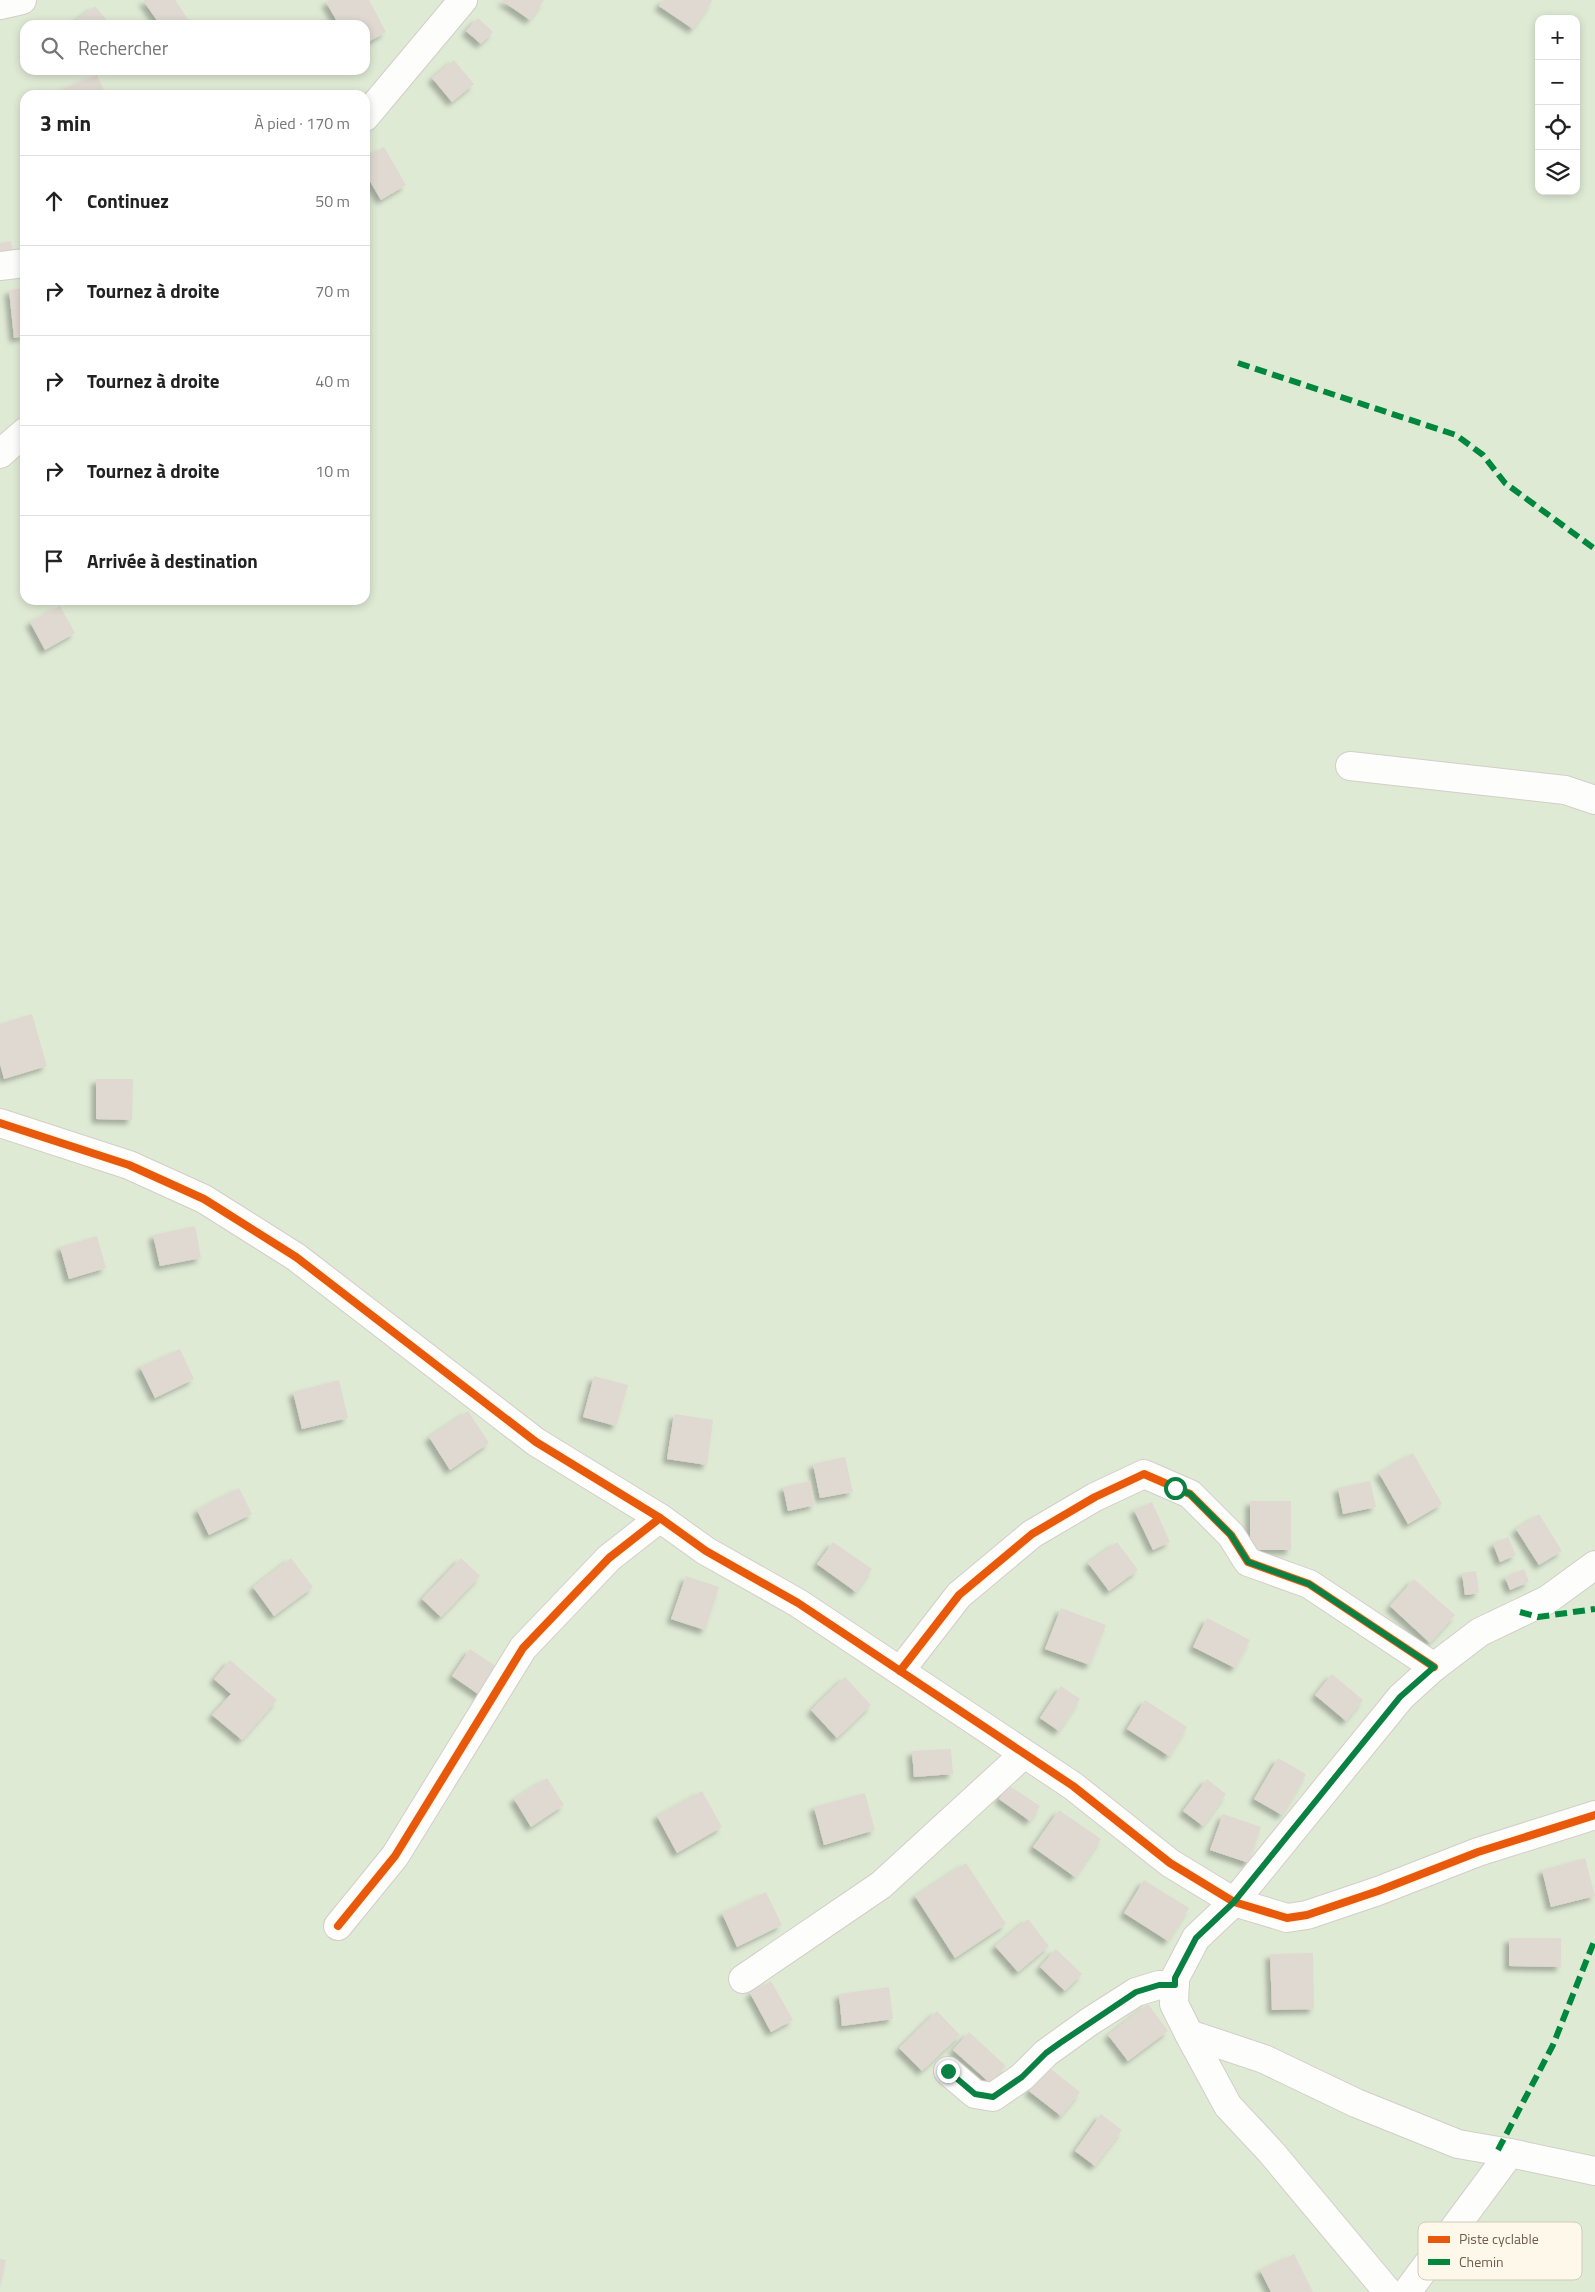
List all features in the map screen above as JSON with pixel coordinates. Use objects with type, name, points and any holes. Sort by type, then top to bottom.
[{"type":"street","points":[[0,5],[22,0]]},
{"type":"street","points":[[370,111],[463,0]]},
{"type":"street","points":[[0,266],[20,264]]},
{"type":"street","points":[[0,454],[20,436]]},
{"type":"street","points":[[1350,766],[1565,790],[1595,800]]},
{"type":"street","points":[[0,1123],[129,1165],[204,1199],[296,1257],[536,1442],[660,1518],[706,1551],[798,1603],[1073,1786],[1170,1863],[1234,1902],[1286,1918],[1307,1915],[1378,1892],[1478,1852],[1595,1815]]},
{"type":"street","points":[[900,1671],[959,1595],[1032,1534],[1096,1496],[1144,1474],[1190,1494],[1231,1535],[1248,1562],[1309,1584],[1434,1667]]},
{"type":"street","points":[[338,1926],[395,1856],[523,1648],[609,1558],[660,1518]]},
{"type":"street","points":[[1388,2292],[1271,2152],[1228,2106],[1174,2004],[1175,1978],[1196,1938],[1234,1902],[1400,1697],[1434,1667],[1480,1632],[1547,1600],[1595,1565]]},
{"type":"street","points":[[743,1979],[881,1885],[1024,1754]]},
{"type":"street","points":[[948,2071],[975,2094],[993,2097],[1022,2077],[1046,2053],[1136,1992],[1159,1985],[1175,1985]]},
{"type":"street","points":[[1189,2034],[1264,2059],[1356,2103],[1458,2144],[1595,2171]]},
{"type":"street","points":[[1459,2222],[1510,2153]]},
{"type":"street","points":[[1407,2292],[1418,2277]]},
{"type":"green space","points":[[0,0],[1595,0],[1595,2292],[0,2292]]},
{"type":"building","points":[[143,0],[175,0],[189,20],[157,20]]},
{"type":"building","points":[[330,0],[369,0],[386,32],[370,41],[370,20],[336,20],[326,2]]},
{"type":"building","points":[[501,0],[544,0],[530,20]]},
{"type":"building","points":[[663,0],[712,1],[693,29],[659,6]]},
{"type":"building","points":[[95,6],[106,19],[105,20],[76,20]]},
{"type":"building","points":[[478,18],[493,32],[481,44],[466,31]]},
{"type":"building","points":[[454,60],[474,84],[452,102],[432,78]]},
{"type":"building","points":[[97,75],[104,90],[62,90]]},
{"type":"building","points":[[384,147],[406,185],[381,200],[370,181],[370,155]]},
{"type":"building","points":[[11,241],[13,252],[0,254],[0,243]]},
{"type":"building","points":[[20,289],[20,337],[14,338],[9,290]]},
{"type":"building","points":[[60,606],[75,633],[45,650],[30,622]]},
{"type":"building","points":[[32,1014],[47,1066],[4,1079],[0,1064],[0,1024]]},
{"type":"building","points":[[96,1079],[133,1079],[132,1120],[96,1119]]},
{"type":"building","points":[[195,1226],[201,1258],[160,1266],[153,1235]]},
{"type":"building","points":[[97,1236],[106,1268],[69,1279],[60,1247]]},
{"type":"building","points":[[180,1349],[194,1379],[155,1398],[140,1367]]},
{"type":"building","points":[[594,1376],[628,1385],[616,1426],[583,1417]]},
{"type":"building","points":[[339,1380],[348,1418],[302,1429],[293,1392]]},
{"type":"building","points":[[468,1411],[489,1443],[450,1470],[429,1437]]},
{"type":"building","points":[[674,1414],[713,1420],[707,1465],[667,1459]]},
{"type":"building","points":[[1413,1453],[1442,1504],[1408,1524],[1379,1473]]},
{"type":"building","points":[[845,1457],[853,1492],[820,1498],[813,1464]]},
{"type":"building","points":[[810,1481],[815,1505],[788,1511],[783,1487]]},
{"type":"building","points":[[1370,1481],[1376,1507],[1343,1514],[1338,1488]]},
{"type":"building","points":[[239,1488],[252,1514],[209,1535],[197,1510]]},
{"type":"building","points":[[1250,1501],[1291,1501],[1291,1550],[1250,1550]]},
{"type":"building","points":[[1152,1502],[1170,1542],[1153,1550],[1134,1510]]},
{"type":"building","points":[[1539,1514],[1562,1551],[1539,1565],[1516,1529]]},
{"type":"building","points":[[1508,1537],[1516,1555],[1500,1562],[1493,1544]]},
{"type":"building","points":[[833,1542],[872,1569],[856,1592],[817,1564]]},
{"type":"building","points":[[1117,1542],[1138,1570],[1109,1591],[1088,1563]]},
{"type":"building","points":[[291,1558],[313,1587],[274,1616],[253,1587]]},
{"type":"building","points":[[461,1558],[480,1576],[441,1617],[422,1599]]},
{"type":"building","points":[[1524,1569],[1529,1582],[1510,1590],[1505,1577]]},
{"type":"building","points":[[1476,1571],[1479,1593],[1465,1595],[1462,1573]]},
{"type":"building","points":[[686,1576],[719,1587],[705,1630],[671,1619]]},
{"type":"building","points":[[1414,1579],[1455,1615],[1430,1643],[1390,1606]]},
{"type":"building","points":[[1061,1608],[1106,1625],[1090,1665],[1045,1649]]},
{"type":"building","points":[[1207,1618],[1250,1640],[1235,1668],[1193,1647]]},
{"type":"building","points":[[470,1649],[500,1669],[481,1696],[452,1676]]},
{"type":"building","points":[[230,1660],[277,1700],[242,1740],[212,1715],[231,1694],[214,1679]]},
{"type":"building","points":[[1332,1674],[1363,1700],[1346,1721],[1315,1695]]},
{"type":"building","points":[[845,1677],[871,1705],[837,1738],[811,1710]]},
{"type":"building","points":[[1061,1686],[1080,1699],[1059,1731],[1040,1718]]},
{"type":"building","points":[[1145,1700],[1187,1727],[1169,1756],[1127,1729]]},
{"type":"building","points":[[951,1749],[953,1774],[914,1777],[912,1751]]},
{"type":"building","points":[[1278,1758],[1306,1774],[1282,1815],[1254,1799]]},
{"type":"building","points":[[547,1778],[564,1805],[531,1827],[514,1799]]},
{"type":"building","points":[[1207,1779],[1226,1794],[1203,1826],[1183,1811]]},
{"type":"building","points":[[1008,1785],[1040,1806],[1030,1821],[999,1799]]},
{"type":"building","points":[[702,1791],[722,1827],[677,1853],[657,1816]]},
{"type":"building","points":[[865,1793],[875,1830],[824,1845],[814,1807]]},
{"type":"building","points":[[1059,1810],[1101,1839],[1075,1877],[1033,1847]]},
{"type":"building","points":[[1223,1814],[1261,1827],[1249,1863],[1210,1850]]},
{"type":"building","points":[[1585,1858],[1595,1896],[1551,1907],[1542,1870]]},
{"type":"building","points":[[966,1863],[1006,1924],[955,1958],[915,1896]]},
{"type":"building","points":[[1144,1880],[1189,1908],[1168,1941],[1124,1913]]},
{"type":"building","points":[[766,1892],[782,1925],[737,1947],[722,1913]]},
{"type":"building","points":[[1028,1919],[1049,1946],[1018,1972],[995,1946]]},
{"type":"building","points":[[1509,1938],[1561,1938],[1561,1967],[1509,1966]]},
{"type":"building","points":[[1056,1949],[1082,1974],[1065,1991],[1040,1967]]},
{"type":"building","points":[[1313,1953],[1314,2009],[1272,2010],[1270,1954]]},
{"type":"building","points":[[771,1981],[793,2020],[771,2032],[750,1993]]},
{"type":"building","points":[[889,1987],[893,2019],[842,2026],[839,1994]]},
{"type":"building","points":[[1148,2004],[1168,2031],[1128,2061],[1108,2035]]},
{"type":"building","points":[[937,2011],[960,2035],[922,2071],[899,2048]]},
{"type":"building","points":[[969,2032],[1006,2066],[990,2083],[953,2050]]},
{"type":"building","points":[[1047,2066],[1080,2092],[1061,2116],[1029,2091]]},
{"type":"building","points":[[1101,2114],[1122,2130],[1095,2166],[1075,2151]]},
{"type":"building","points":[[1294,2254],[1313,2292],[1271,2292],[1260,2270]]},
{"type":"building","points":[[0,2259],[6,2260],[1,2283],[0,2283]]},
{"type":"marked path","points":[[1238,363],[1456,435],[1483,455],[1505,483],[1595,549]]},
{"type":"marked path","points":[[1520,1612],[1538,1617],[1595,1609]]},
{"type":"marked path","points":[[1498,2150],[1553,2045],[1595,1939]]},
{"type":"cycle path","points":[[0,1123],[129,1165],[204,1199],[296,1257],[536,1442],[660,1518],[706,1551],[798,1603],[1073,1786],[1170,1863],[1234,1902],[1287,1918],[1307,1915],[1378,1891],[1478,1852],[1595,1815]]},
{"type":"cycle path","points":[[900,1671],[959,1595],[1032,1534],[1095,1497],[1144,1474],[1190,1494],[1231,1535],[1248,1562],[1309,1584],[1434,1667]]},
{"type":"cycle path","points":[[338,1926],[395,1856],[523,1648],[609,1558],[660,1518]]},
{"type":"route","points":[[948,2071],[975,2094],[993,2097],[1022,2077],[1046,2053],[1089,2022],[1136,1992],[1159,1985],[1175,1985],[1175,1978],[1196,1938],[1234,1902],[1400,1697],[1434,1667],[1309,1584],[1248,1562],[1231,1535],[1190,1494],[1175,1488]]}]
